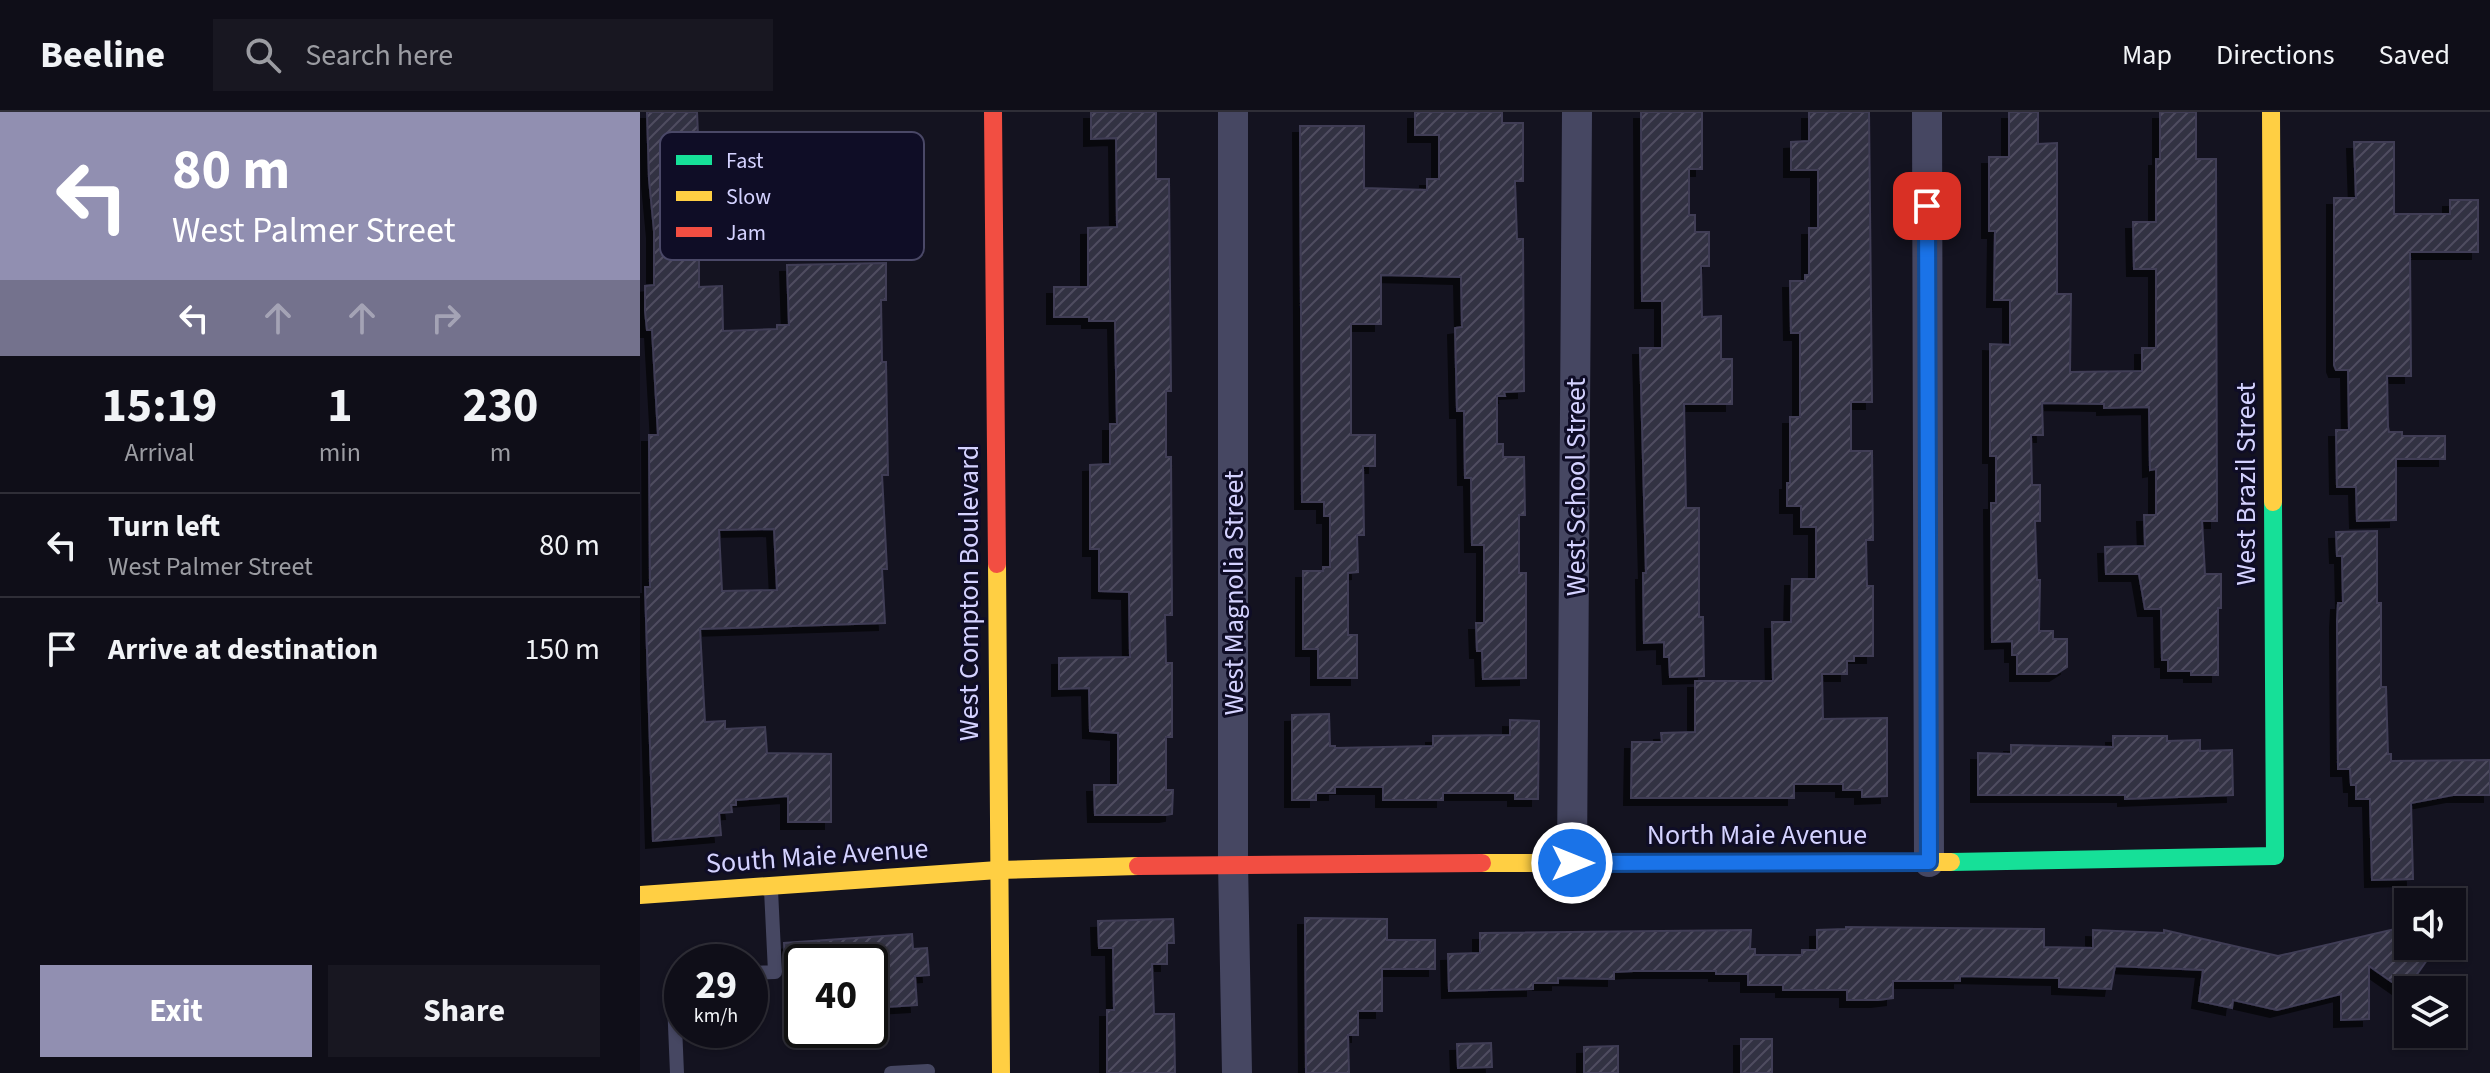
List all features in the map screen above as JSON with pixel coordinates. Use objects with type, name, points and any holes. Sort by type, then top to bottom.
[{"type":"street","name":"West Compton Boulevard","points":[[993,112],[1001,1073]]},
{"type":"street","name":"West Magnolia Street","points":[[1233,112],[1233,863],[1237,1073]]},
{"type":"street","name":"West School Street","points":[[1572,863],[1577,112]]},
{"type":"street","points":[[1927,112],[1929,862]]},
{"type":"street","name":"West Brazil Street","points":[[2271,112],[2275,856]]},
{"type":"street","name":"North Maie Avenue","points":[[998,870],[1233,863],[1929,862],[2275,856]]},
{"type":"street","name":"South Maie Avenue","points":[[640,895],[998,870]]},
{"type":"lane","points":[[768,972],[775,972],[771,886]]},
{"type":"lane","points":[[676,1048],[677,1073]]},
{"type":"lane","points":[[891,1073],[928,1071]]},
{"type":"building","points":[[647,112],[697,112],[698,132],[660,132],[660,260],[699,260],[699,287],[722,286],[723,331],[777,329],[777,325],[789,325],[787,265],[886,263],[886,300],[881,300],[882,362],[886,362],[888,475],[882,475],[887,569],[882,569],[885,623],[700,629],[705,722],[725,721],[725,729],[765,727],[767,753],[831,754],[831,822],[788,822],[788,796],[736,800],[736,805],[731,805],[732,812],[719,813],[721,835],[653,841],[645,587],[650,587],[649,435],[658,435],[652,330],[647,330],[645,286],[654,285]],"holes":[[[774,529],[777,590],[722,591],[719,530]]]},
{"type":"building","points":[[1091,112],[1156,112],[1156,179],[1169,179],[1171,391],[1166,391],[1166,457],[1171,457],[1172,615],[1165,615],[1166,663],[1172,663],[1172,737],[1166,737],[1166,790],[1173,790],[1172,814],[1166,815],[1095,815],[1094,785],[1118,785],[1118,733],[1090,731],[1089,688],[1059,689],[1059,658],[1130,657],[1129,592],[1099,591],[1099,549],[1090,549],[1090,465],[1110,464],[1110,424],[1117,424],[1115,321],[1054,317],[1054,287],[1088,287],[1088,228],[1117,227],[1116,138],[1091,139]]},
{"type":"building","points":[[1415,112],[1502,112],[1502,123],[1523,123],[1523,181],[1515,181],[1517,239],[1523,239],[1524,391],[1504,392],[1505,396],[1497,396],[1497,444],[1503,444],[1503,457],[1524,457],[1525,515],[1519,515],[1519,573],[1526,573],[1526,678],[1483,679],[1482,651],[1477,651],[1476,623],[1484,623],[1484,545],[1472,545],[1471,478],[1465,478],[1464,411],[1457,411],[1455,328],[1462,327],[1461,277],[1381,275],[1381,324],[1351,324],[1351,435],[1375,435],[1375,466],[1363,466],[1364,535],[1357,535],[1358,572],[1348,573],[1348,635],[1357,635],[1357,678],[1318,678],[1318,649],[1303,649],[1303,571],[1323,571],[1323,567],[1330,567],[1330,516],[1324,516],[1324,502],[1302,502],[1300,126],[1364,126],[1364,188],[1427,190],[1427,179],[1439,179],[1439,135],[1415,135]]},
{"type":"building","points":[[1641,112],[1702,112],[1702,169],[1689,169],[1689,215],[1695,215],[1695,232],[1709,232],[1709,266],[1701,266],[1702,317],[1721,316],[1721,359],[1732,359],[1732,404],[1684,404],[1686,508],[1699,508],[1699,617],[1703,617],[1704,676],[1670,677],[1669,657],[1664,657],[1664,642],[1644,643],[1643,573],[1646,573],[1640,348],[1662,348],[1662,301],[1642,301]]},
{"type":"building","points":[[1809,112],[1869,112],[1872,402],[1851,402],[1851,451],[1872,451],[1873,540],[1866,540],[1867,586],[1873,586],[1873,656],[1854,656],[1854,661],[1847,661],[1847,674],[1822,674],[1823,719],[1887,718],[1887,796],[1862,797],[1862,790],[1843,790],[1843,784],[1794,784],[1794,798],[1631,798],[1632,742],[1662,742],[1661,733],[1695,732],[1695,681],[1773,681],[1772,622],[1791,622],[1792,579],[1816,579],[1816,527],[1801,527],[1801,506],[1787,506],[1790,417],[1800,417],[1800,333],[1791,333],[1790,281],[1805,281],[1805,275],[1809,275],[1809,228],[1818,228],[1818,170],[1791,170],[1791,142],[1809,141]]},
{"type":"building","points":[[2009,112],[2038,112],[2038,144],[2057,143],[2057,294],[2071,294],[2070,372],[2142,371],[2142,348],[2156,348],[2156,269],[2134,269],[2133,222],[2156,222],[2160,112],[2196,112],[2196,159],[2216,159],[2217,521],[2202,521],[2205,574],[2221,574],[2218,675],[2168,671],[2168,660],[2162,660],[2161,609],[2145,609],[2139,574],[2106,574],[2105,547],[2145,546],[2144,515],[2156,515],[2156,469],[2150,470],[2149,407],[2104,408],[2104,404],[2042,403],[2043,435],[2031,435],[2032,485],[2040,485],[2040,521],[2035,521],[2037,580],[2040,580],[2039,631],[2053,631],[2053,639],[2067,639],[2067,667],[2056,674],[2017,674],[2017,655],[2012,655],[2012,641],[1992,642],[1991,503],[1996,503],[1996,456],[1990,456],[1990,344],[2010,345],[2010,300],[1994,300],[1995,231],[1989,231],[1989,157],[2009,157]]},
{"type":"building","points":[[2354,142],[2394,142],[2394,214],[2450,214],[2450,200],[2478,200],[2478,252],[2410,252],[2411,376],[2387,376],[2388,427],[2389,432],[2402,432],[2402,436],[2445,436],[2445,459],[2396,459],[2396,520],[2357,521],[2356,487],[2337,487],[2336,430],[2349,430],[2348,370],[2336,370],[2334,365],[2334,198],[2356,198]]},
{"type":"building","points":[[2377,531],[2381,687],[2386,687],[2388,754],[2391,754],[2391,761],[2490,760],[2490,795],[2453,795],[2411,803],[2413,879],[2372,880],[2370,799],[2356,799],[2356,785],[2351,785],[2350,769],[2338,769],[2337,621],[2338,603],[2343,603],[2342,556],[2337,556],[2336,532]]},
{"type":"building","points":[[1329,714],[1330,746],[1335,748],[1433,746],[1433,736],[1510,735],[1510,720],[1539,721],[1538,799],[1515,799],[1515,793],[1443,793],[1443,800],[1383,800],[1383,787],[1335,787],[1335,793],[1316,793],[1316,800],[1292,800],[1292,715]]},
{"type":"building","points":[[2113,736],[2167,736],[2167,741],[2200,740],[2200,751],[2232,750],[2233,795],[2125,799],[2125,795],[1978,795],[1978,753],[2011,754],[2011,745],[2113,747]]},
{"type":"building","points":[[1305,918],[1387,919],[1387,940],[1435,940],[1435,969],[1382,969],[1382,1011],[1358,1011],[1358,1035],[1348,1035],[1349,1073],[1306,1073]]},
{"type":"building","points":[[1173,919],[1174,943],[1167,943],[1167,964],[1152,964],[1154,1014],[1174,1014],[1175,1073],[1107,1073],[1107,1010],[1114,1010],[1113,948],[1099,948],[1098,921]]},
{"type":"building","points":[[1846,927],[2044,929],[2044,947],[2093,948],[2093,930],[2164,933],[2164,930],[2278,956],[2394,929],[2394,960],[2427,960],[2416,976],[2394,976],[2394,983],[2369,966],[2369,1019],[2341,1020],[2341,994],[2277,1010],[2233,1000],[2232,1008],[2199,1001],[2203,970],[2115,966],[2111,989],[2059,987],[2059,978],[1960,976],[1960,981],[1893,981],[1893,998],[1847,1000],[1847,990],[1783,990],[1783,985],[1748,985],[1748,974],[1716,974],[1716,971],[1614,972],[1614,979],[1558,978],[1558,983],[1533,983],[1533,989],[1449,991],[1448,954],[1480,953],[1480,933],[1751,930],[1750,949],[1755,949],[1755,955],[1802,955],[1802,950],[1817,950],[1817,930]]},
{"type":"building","points":[[912,934],[913,949],[927,948],[929,975],[915,976],[917,1005],[888,1007],[888,944],[784,943]]},
{"type":"building","points":[[1741,1039],[1772,1039],[1772,1073],[1741,1073]]},
{"type":"building","points":[[1491,1043],[1492,1067],[1458,1068],[1457,1044]]},
{"type":"building","points":[[1618,1046],[1618,1073],[1584,1073],[1584,1047]]},
{"type":"traffic: fast","points":[[1951,862],[2275,856],[2273,502]]},
{"type":"traffic: slow","points":[[2271,112],[2273,502]]},
{"type":"traffic: slow","points":[[997,564],[1001,1073]]},
{"type":"traffic: slow","points":[[1482,863],[1951,862]]},
{"type":"traffic: slow","points":[[640,895],[998,870],[1138,866]]},
{"type":"traffic: jam","points":[[993,112],[997,564]]},
{"type":"traffic: jam","points":[[1138,866],[1482,863]]},
{"type":"route","points":[[1572,863],[1929,862],[1927,206]]}]
